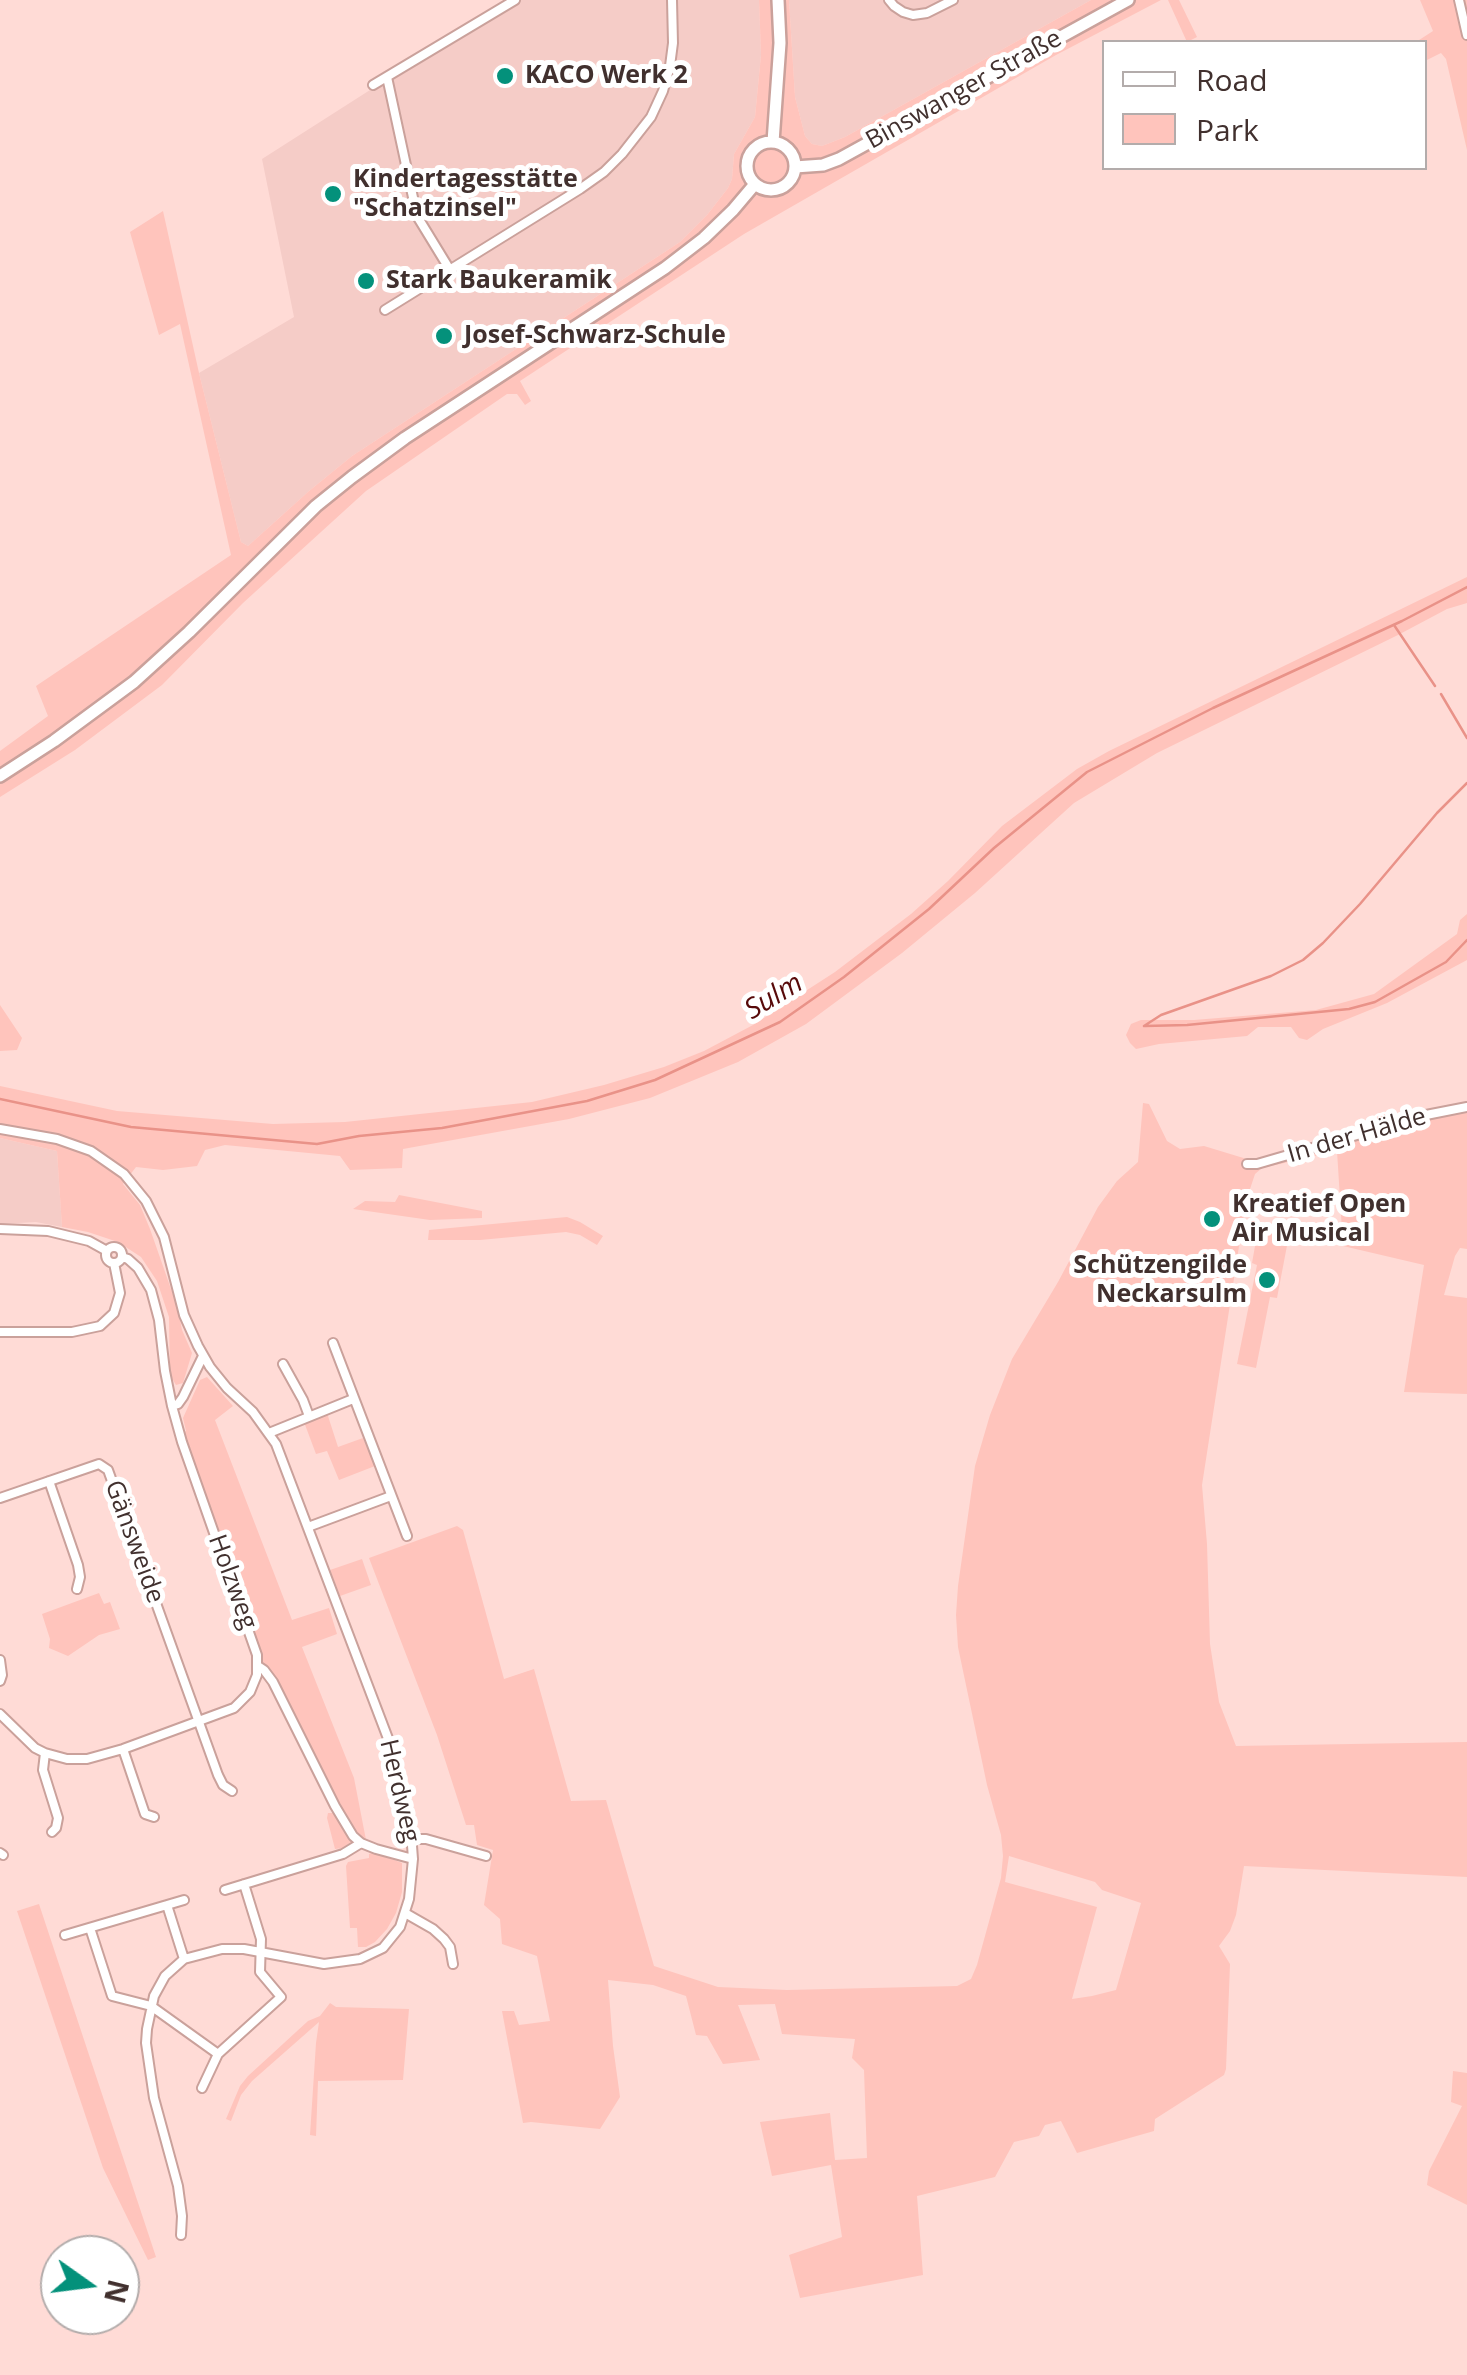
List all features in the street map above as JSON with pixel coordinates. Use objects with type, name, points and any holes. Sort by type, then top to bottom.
[{"type":"main road","points":[[773,142],[780,43],[778,0]]},
{"type":"main road","name":"Binswanger Straße","points":[[795,167],[823,165],[839,159],[1128,0]]},
{"type":"main road","points":[[773,142],[791,153],[795,167],[792,179],[778,190],[766,190],[755,184],[748,171],[750,154],[762,144],[773,142]]},
{"type":"main road","points":[[0,776],[134,682],[316,506],[352,477],[405,438],[665,268],[704,238],[755,184]]},
{"type":"street","points":[[373,85],[515,0]]},
{"type":"street","points":[[385,310],[604,172],[637,137],[657,104],[670,66],[672,0]]},
{"type":"street","points":[[889,0],[903,12],[914,15],[928,13],[953,0]]},
{"type":"street","points":[[1459,0],[1467,35]]},
{"type":"street","points":[[387,78],[417,216],[450,270]]},
{"type":"street","name":"In der Hälde","points":[[1247,1164],[1467,1107]]},
{"type":"street","name":"Herdweg","points":[[0,1129],[76,1144],[103,1158],[134,1184],[146,1202],[164,1237],[184,1315],[203,1355],[269,1433],[290,1480],[402,1783],[414,1859],[405,1913],[400,1927],[383,1948],[360,1959],[324,1964],[244,1949],[222,1949],[184,1959]]},
{"type":"street","name":"Holzweg","points":[[0,1229],[58,1233],[89,1241],[107,1251],[117,1248],[122,1252],[118,1260]]},
{"type":"street","name":"Holzweg","points":[[118,1260],[128,1259],[138,1268],[151,1290],[172,1406],[258,1654],[258,1666],[272,1682],[334,1806],[362,1843]]},
{"type":"street","points":[[0,1332],[72,1332],[100,1326],[118,1304],[118,1260]]},
{"type":"street","points":[[333,1343],[406,1536]]},
{"type":"street","points":[[172,1406],[183,1397],[203,1355]]},
{"type":"street","points":[[284,1364],[309,1416]]},
{"type":"street","points":[[269,1433],[354,1399]]},
{"type":"street","name":"Gänsweide","points":[[0,1498],[99,1464],[108,1470],[198,1722]]},
{"type":"street","points":[[48,1481],[78,1565],[77,1589]]},
{"type":"street","points":[[308,1527],[391,1496]]},
{"type":"street","points":[[0,1660],[0,1681]]},
{"type":"street","points":[[0,1714],[44,1754],[68,1760],[86,1759],[234,1708],[255,1681],[258,1666]]},
{"type":"street","points":[[198,1722],[223,1785],[232,1790]]},
{"type":"street","points":[[123,1749],[145,1814],[154,1818]]},
{"type":"street","points":[[44,1754],[42,1770],[58,1818],[52,1832]]},
{"type":"street","points":[[413,1839],[486,1856]]},
{"type":"street","points":[[225,1890],[343,1854],[362,1843],[414,1859]]},
{"type":"street","points":[[202,2088],[218,2054],[281,1997],[260,1972],[260,1939],[244,1884]]},
{"type":"street","points":[[65,1935],[184,1900]]},
{"type":"street","points":[[167,1905],[184,1959],[165,1976],[154,1996],[146,2028],[149,2069],[178,2186],[181,2235]]},
{"type":"street","points":[[405,1913],[444,1938],[453,1964]]},
{"type":"street","points":[[90,1928],[112,1996],[151,2006],[218,2054]]},
{"type":"shaded area","points":[[511,0],[759,0],[761,55],[755,117],[734,154],[728,188],[680,242],[352,456],[248,546],[241,542],[199,373],[294,317],[262,159]]},
{"type":"shaded area","points":[[789,0],[1091,0],[845,137],[822,146],[812,144],[805,136],[795,97]]},
{"type":"shaded area","points":[[0,1138],[57,1151],[62,1227],[36,1222],[0,1224]]},
{"type":"green space","points":[[759,0],[789,0],[795,97],[805,136],[812,144],[822,146],[845,137],[1091,0],[1161,0],[1056,55],[744,234],[520,381],[531,401],[525,405],[517,394],[507,394],[366,491],[243,603],[162,685],[75,750],[0,797],[0,751],[48,716],[36,686],[231,555],[180,324],[159,335],[130,232],[163,211],[241,542],[248,546],[352,456],[680,242],[707,215],[728,188],[734,154],[755,117],[761,55]]},
{"type":"green space","points":[[1168,0],[1179,0],[1197,37],[1186,40]]},
{"type":"green space","points":[[1420,0],[1467,0],[1467,150],[1446,59],[1441,53],[1427,60],[1427,40],[1419,40],[1433,31]]},
{"type":"green space","points":[[1467,577],[1467,603],[1447,609],[1157,753],[1074,803],[902,953],[806,1024],[738,1062],[650,1098],[569,1119],[403,1149],[402,1168],[350,1170],[340,1156],[225,1145],[205,1150],[197,1166],[163,1170],[136,1167],[123,1184],[140,1205],[150,1229],[192,1353],[183,1383],[176,1385],[170,1375],[169,1317],[157,1281],[141,1257],[118,1242],[62,1227],[57,1151],[0,1138],[0,1086],[117,1111],[273,1124],[345,1122],[532,1102],[664,1067],[753,1025],[835,972],[911,914],[1002,826],[1077,769]]},
{"type":"green space","points":[[1467,914],[1467,960],[1307,1040],[1299,1038],[1291,1027],[1258,1027],[1247,1036],[1136,1049],[1126,1035],[1131,1024],[1141,1020],[1194,1020],[1316,1010],[1374,994],[1457,934],[1460,920]]},
{"type":"green space","points":[[0,1005],[22,1038],[17,1050],[0,1051]]},
{"type":"green space","points":[[1143,1103],[1149,1104],[1167,1141],[1180,1149],[1204,1146],[1250,1160],[1467,1103],[1467,1249],[1460,1248],[1455,1256],[1444,1295],[1467,1298],[1467,1394],[1404,1392],[1424,1265],[1343,1246],[1337,1151],[1262,1168],[1255,1174],[1246,1201],[1202,1485],[1210,1644],[1219,1702],[1236,1746],[1467,1742],[1467,1877],[1244,1866],[1236,1915],[1219,1946],[1230,1964],[1224,2075],[1155,2119],[1154,2131],[1077,2153],[1061,2121],[1045,2125],[1039,2136],[1014,2142],[995,2177],[917,2196],[923,2275],[800,2298],[789,2255],[842,2237],[831,2165],[772,2176],[760,2122],[830,2113],[835,2160],[867,2158],[864,2070],[852,2058],[855,2039],[782,2034],[775,2004],[738,2005],[760,2060],[723,2064],[707,2036],[696,2035],[686,1996],[653,1985],[608,1980],[620,2097],[600,2129],[523,2123],[502,2011],[514,2011],[519,2025],[550,2021],[537,1956],[502,1944],[500,1919],[484,1905],[493,1850],[477,1845],[474,1825],[466,1825],[437,1735],[369,1558],[457,1526],[463,1530],[504,1679],[534,1669],[571,1801],[606,1800],[654,1966],[718,1987],[787,1990],[957,1986],[971,1979],[1001,1878],[1003,1856],[958,1647],[958,1586],[975,1466],[1012,1359],[1098,1207],[1117,1181],[1138,1162]],"holes":[[[1009,1856],[1095,1882],[1102,1890],[1141,1903],[1116,1990],[1072,1999],[1097,1907],[1005,1882]]]},
{"type":"green space","points":[[399,1195],[482,1211],[482,1218],[430,1220],[353,1209],[365,1201],[395,1202]]},
{"type":"green space","points":[[567,1217],[603,1236],[597,1245],[566,1232],[480,1240],[428,1240],[429,1230]]},
{"type":"green space","name":"Schützengilde Neckarsulm","points":[[1259,1224],[1290,1230],[1277,1298],[1270,1297],[1256,1368],[1237,1364],[1257,1265],[1252,1263]]},
{"type":"green space","points":[[207,1377],[233,1406],[215,1420],[292,1620],[329,1608],[337,1634],[302,1647],[354,1778],[366,1840],[357,1834],[337,1802],[273,1682],[258,1666],[180,1435],[186,1431],[183,1418],[200,1380]]},
{"type":"green space","points":[[327,1413],[338,1447],[363,1438],[375,1466],[339,1480],[327,1451],[316,1454],[304,1422]]},
{"type":"green space","points":[[362,1559],[371,1585],[340,1596],[330,1570]]},
{"type":"green space","points":[[99,1593],[104,1604],[110,1602],[120,1629],[99,1635],[68,1656],[49,1648],[42,1614]]},
{"type":"green space","points":[[328,1813],[333,1813],[350,1837],[350,1847],[335,1849]]},
{"type":"green space","points":[[374,1852],[402,1863],[402,1892],[387,1929],[375,1942],[358,1947],[357,1928],[350,1928],[346,1866],[348,1862],[369,1858]]},
{"type":"green space","points":[[39,1904],[156,2257],[148,2260],[140,2235],[136,2235],[103,2168],[17,1911]]},
{"type":"green space","points":[[330,2003],[336,2007],[409,2009],[403,2080],[318,2081],[316,2136],[310,2135],[319,2022],[252,2081],[241,2095],[231,2121],[226,2119],[248,2076],[308,2021],[320,2016]]},
{"type":"green space","points":[[1453,2071],[1467,2073],[1467,2205],[1427,2185],[1429,2171],[1462,2106],[1451,2102]]},
{"type":"waterway","name":"Sulm","points":[[0,1099],[131,1127],[317,1144],[442,1128],[587,1101],[655,1080],[780,1022],[844,977],[1087,772],[1467,587]]},
{"type":"waterway","points":[[1394,625],[1435,686]]},
{"type":"waterway","points":[[1441,694],[1467,738]]},
{"type":"waterway","points":[[1144,1026],[1161,1015],[1271,976],[1303,960],[1360,904],[1467,783]]},
{"type":"waterway","points":[[1145,1026],[1349,1009],[1375,1002],[1446,962],[1467,940]]},
{"type":"place","name":"KACO Werk 2","points":[[505,76]]},
{"type":"place","name":"Kindertagesstätte \"Schatzinsel\"","points":[[333,194]]},
{"type":"place","name":"Stark Baukeramik","points":[[366,281]]},
{"type":"place","name":"Josef-Schwarz-Schule","points":[[444,336]]},
{"type":"place","name":"Kreatief Open Air Musical","points":[[1212,1219]]},
{"type":"place","name":"Schützengilde Neckarsulm","points":[[1267,1280]]}]
